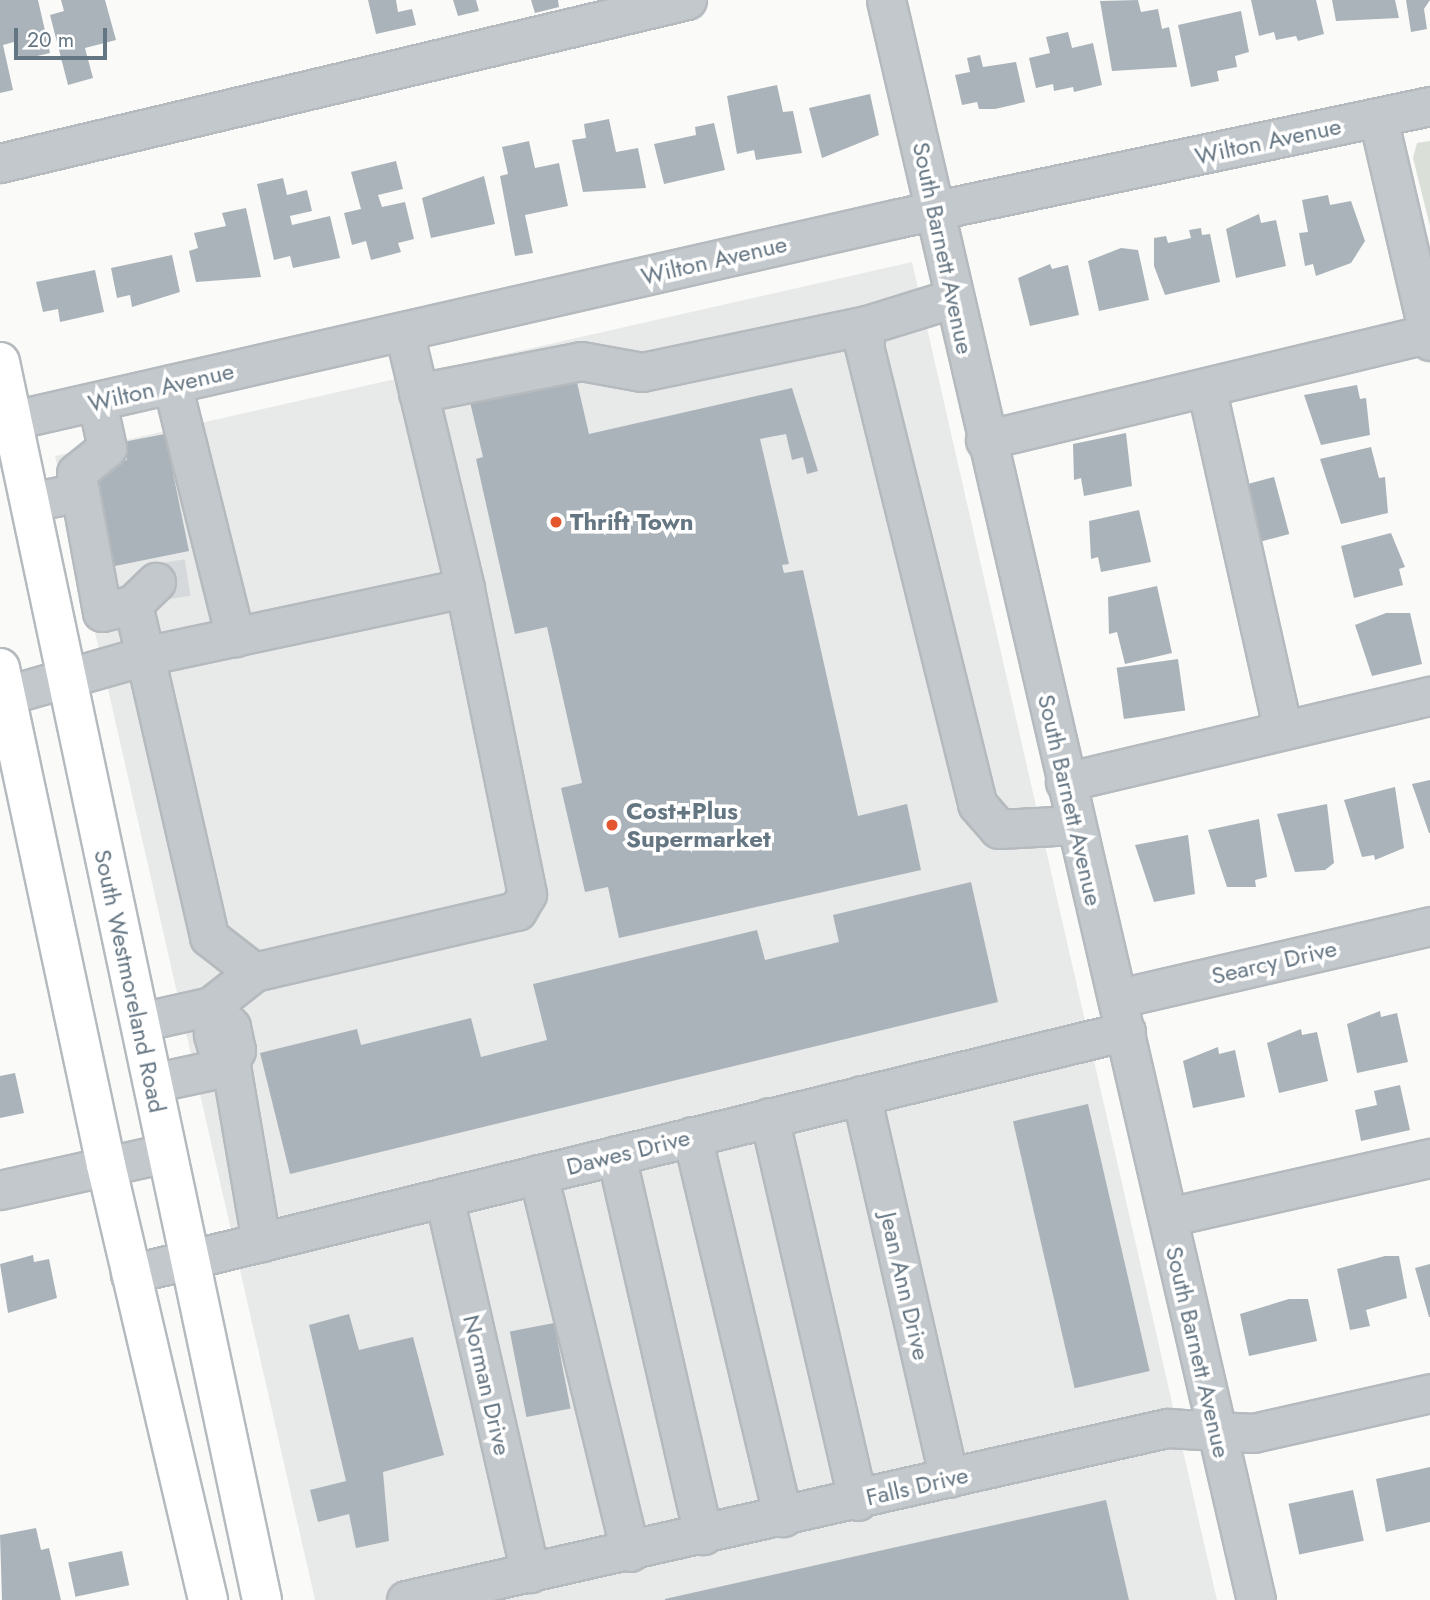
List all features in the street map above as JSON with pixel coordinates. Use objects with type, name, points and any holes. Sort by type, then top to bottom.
[{"type":"main road","name":"South Westmoreland Road","points":[[0,362],[6,422],[30,502],[261,1600]]},
{"type":"main road","points":[[2,687],[106,1165],[208,1600]]},
{"type":"street","points":[[0,163],[687,0]]},
{"type":"street","name":"South Barnett Avenue","points":[[886,0],[936,211],[1073,825],[1122,1014],[1255,1600]]},
{"type":"street","name":"Wilton Avenue","points":[[6,422],[936,211],[1430,106]]},
{"type":"street","points":[[985,440],[1207,391],[1429,337],[1378,118]]},
{"type":"street","points":[[418,393],[581,361],[642,372],[867,325],[954,299]]},
{"type":"street","points":[[867,325],[864,346],[977,804],[999,829],[1073,825]]},
{"type":"street","points":[[261,1242],[230,1063],[218,1052],[213,1034],[215,1013],[254,972],[517,911],[527,894],[465,588],[404,331]]},
{"type":"street","points":[[172,384],[174,583],[144,656],[209,937],[254,972]]},
{"type":"street","points":[[1207,391],[1283,730]]},
{"type":"street","points":[[97,402],[107,448],[76,473],[102,612],[174,583]]},
{"type":"street","points":[[30,502],[80,492]]},
{"type":"street","points":[[174,583],[235,637]]},
{"type":"street","points":[[2,687],[66,678],[144,656],[465,588]]},
{"type":"street","points":[[1065,782],[1430,696]]},
{"type":"street","name":"Searcy Drive","points":[[1122,1014],[1430,926]]},
{"type":"street","points":[[140,1022],[215,1013]]},
{"type":"street","name":"Dawes Drive","points":[[131,1274],[861,1095],[1122,1014]]},
{"type":"street","points":[[152,1083],[230,1063]]},
{"type":"street","name":"Jean Ann Drive","points":[[861,1095],[949,1478]]},
{"type":"street","points":[[769,1117],[858,1501]]},
{"type":"street","points":[[692,1136],[783,1517]]},
{"type":"street","points":[[0,1189],[166,1153]]},
{"type":"street","points":[[617,1155],[703,1535]]},
{"type":"street","points":[[1168,1217],[1430,1158]]},
{"type":"street","points":[[538,1174],[629,1552]]},
{"type":"street","name":"Norman Drive","points":[[444,1197],[530,1573]]},
{"type":"street","name":"Falls Drive","points":[[406,1600],[858,1501],[1167,1428],[1253,1433],[1430,1393]]},
{"type":"shaded area","points":[[1430,141],[1430,226],[1413,158],[1417,143]]},
{"type":"shaded area","points":[[912,262],[1217,1600],[315,1600],[55,456]]},
{"type":"building","points":[[0,0],[38,0],[50,53],[20,60],[14,42],[3,45],[13,90],[0,93]]},
{"type":"building","points":[[61,0],[105,0],[116,40],[85,48],[93,78],[68,85],[50,15],[64,11]]},
{"type":"building","points":[[368,0],[396,0],[398,12],[412,9],[416,25],[376,34]]},
{"type":"building","points":[[453,0],[476,0],[479,11],[458,16]]},
{"type":"building","points":[[531,0],[558,0],[559,7],[535,13]]},
{"type":"building","points":[[1138,0],[1141,12],[1158,9],[1162,29],[1169,27],[1177,67],[1112,71],[1100,1]]},
{"type":"building","points":[[1251,0],[1316,0],[1324,34],[1298,41],[1296,36],[1276,40],[1274,32],[1259,36]]},
{"type":"building","points":[[1332,0],[1395,0],[1399,18],[1336,21]]},
{"type":"building","points":[[1406,0],[1430,0],[1424,9],[1427,29],[1411,32]]},
{"type":"building","points":[[1241,11],[1249,52],[1235,56],[1237,67],[1217,71],[1219,81],[1191,87],[1178,25]]},
{"type":"building","points":[[1068,32],[1072,48],[1093,43],[1102,85],[1074,92],[1073,87],[1054,91],[1053,84],[1036,88],[1029,58],[1050,53],[1046,37]]},
{"type":"building","points":[[980,55],[983,67],[1016,62],[1025,102],[995,109],[979,109],[977,102],[962,105],[955,75],[970,72],[967,58]]},
{"type":"building","points":[[777,85],[783,112],[793,111],[802,153],[756,160],[754,150],[737,154],[727,96]]},
{"type":"building","points":[[870,94],[879,135],[822,158],[809,108]]},
{"type":"building","points":[[609,119],[616,152],[638,148],[646,188],[583,192],[572,140],[586,138],[584,124]]},
{"type":"building","points":[[714,123],[725,170],[664,184],[654,144],[696,135],[695,127]]},
{"type":"building","points":[[529,141],[535,168],[559,163],[568,206],[525,215],[533,253],[515,256],[500,176],[508,174],[502,147]]},
{"type":"building","points":[[396,161],[403,189],[378,195],[382,207],[405,202],[414,239],[398,243],[401,252],[371,260],[366,241],[352,245],[344,213],[361,209],[351,172]]},
{"type":"building","points":[[484,176],[495,224],[431,238],[422,198]]},
{"type":"building","points":[[283,178],[287,195],[307,190],[312,211],[290,216],[292,225],[330,216],[340,258],[293,268],[290,256],[274,260],[257,184]]},
{"type":"building","points":[[1328,195],[1330,205],[1351,201],[1365,241],[1351,263],[1316,276],[1313,264],[1305,266],[1299,233],[1308,232],[1302,200]]},
{"type":"building","points":[[246,208],[261,277],[196,282],[189,251],[198,248],[194,233],[226,226],[222,213]]},
{"type":"building","points":[[1259,214],[1261,223],[1276,220],[1286,266],[1236,278],[1226,229]]},
{"type":"building","points":[[1201,228],[1202,235],[1210,234],[1220,282],[1165,295],[1154,266],[1154,238],[1166,236],[1168,243],[1191,238],[1189,230]]},
{"type":"building","points":[[1121,248],[1138,250],[1149,300],[1099,311],[1088,261]]},
{"type":"building","points":[[172,255],[180,292],[132,307],[130,295],[117,298],[111,268]]},
{"type":"building","points":[[1050,264],[1052,269],[1068,265],[1079,315],[1030,326],[1018,278]]},
{"type":"building","points":[[95,270],[104,312],[60,322],[58,309],[43,312],[36,282]]},
{"type":"building","points":[[576,378],[589,434],[792,388],[818,471],[807,474],[803,457],[792,460],[786,434],[760,439],[789,564],[782,565],[784,573],[803,570],[858,816],[907,804],[921,870],[619,938],[608,887],[585,892],[561,788],[582,783],[547,627],[515,634],[476,459],[483,457],[470,402]]},
{"type":"building","points":[[1357,385],[1360,399],[1366,398],[1370,435],[1321,445],[1304,395]]},
{"type":"building","points":[[1126,433],[1132,486],[1084,496],[1081,478],[1074,480],[1073,444]]},
{"type":"building","points":[[165,434],[189,551],[105,568],[92,467],[127,460],[123,442]]},
{"type":"building","points":[[1371,447],[1379,478],[1385,477],[1388,513],[1341,524],[1320,459]]},
{"type":"building","points":[[1274,477],[1289,534],[1258,542],[1243,485]]},
{"type":"building","points":[[1139,510],[1151,562],[1101,572],[1098,557],[1091,559],[1089,521]]},
{"type":"building","points":[[1391,533],[1405,567],[1399,569],[1403,585],[1354,598],[1341,546]]},
{"type":"building","points":[[1157,586],[1172,653],[1125,664],[1117,632],[1109,634],[1108,597]]},
{"type":"building","points":[[1386,613],[1410,613],[1422,664],[1372,676],[1355,625]]},
{"type":"building","points":[[1178,659],[1185,710],[1124,719],[1117,668]]},
{"type":"building","points":[[1430,780],[1430,833],[1429,833],[1412,784]]},
{"type":"building","points":[[1395,787],[1404,848],[1375,860],[1374,855],[1362,857],[1344,800]]},
{"type":"building","points":[[1327,804],[1334,863],[1325,870],[1295,872],[1277,814]]},
{"type":"building","points":[[1259,819],[1267,877],[1255,880],[1256,887],[1227,887],[1208,830]]},
{"type":"building","points":[[1188,835],[1195,894],[1154,902],[1135,845]]},
{"type":"building","points":[[971,882],[998,1002],[290,1174],[260,1053],[357,1029],[361,1045],[471,1018],[481,1057],[547,1040],[533,984],[757,930],[765,960],[839,942],[833,915]]},
{"type":"building","points":[[1380,1011],[1381,1017],[1397,1013],[1408,1062],[1357,1073],[1347,1024]]},
{"type":"building","points":[[1301,1029],[1302,1035],[1317,1032],[1328,1081],[1279,1093],[1267,1043]]},
{"type":"building","points":[[1218,1047],[1219,1054],[1235,1050],[1245,1097],[1193,1108],[1183,1061]]},
{"type":"building","points":[[15,1073],[24,1113],[0,1118],[0,1076]]},
{"type":"building","points":[[1400,1085],[1410,1130],[1361,1141],[1355,1110],[1377,1105],[1374,1091]]},
{"type":"building","points":[[1088,1104],[1150,1371],[1075,1388],[1013,1121]]},
{"type":"building","points":[[33,1255],[34,1262],[49,1259],[57,1298],[8,1313],[0,1264]]},
{"type":"building","points":[[1385,1256],[1399,1256],[1407,1298],[1366,1310],[1370,1326],[1350,1330],[1337,1269]]},
{"type":"building","points":[[1430,1264],[1430,1317],[1429,1317],[1415,1268]]},
{"type":"building","points":[[1289,1299],[1308,1299],[1317,1341],[1249,1356],[1240,1314]]},
{"type":"building","points":[[349,1314],[359,1350],[413,1337],[444,1455],[383,1472],[389,1541],[356,1548],[349,1514],[318,1522],[310,1490],[346,1481],[309,1325]]},
{"type":"building","points":[[554,1323],[571,1408],[526,1417],[510,1332]]},
{"type":"building","points":[[1430,1467],[1430,1522],[1386,1532],[1376,1479]]},
{"type":"building","points":[[1353,1490],[1364,1541],[1299,1555],[1288,1504]]},
{"type":"building","points":[[1106,1500],[1129,1600],[665,1600],[665,1599]]},
{"type":"building","points":[[36,1528],[41,1550],[49,1548],[61,1600],[2,1600],[0,1535]]},
{"type":"building","points":[[122,1551],[129,1585],[75,1597],[68,1562]]},
{"type":"tunnel","points":[[156,582],[188,577]]},
{"type":"place","name":"Thrift Town","points":[[556,522]]},
{"type":"place","name":"Cost+Plus Supermarket","points":[[612,825]]}]
